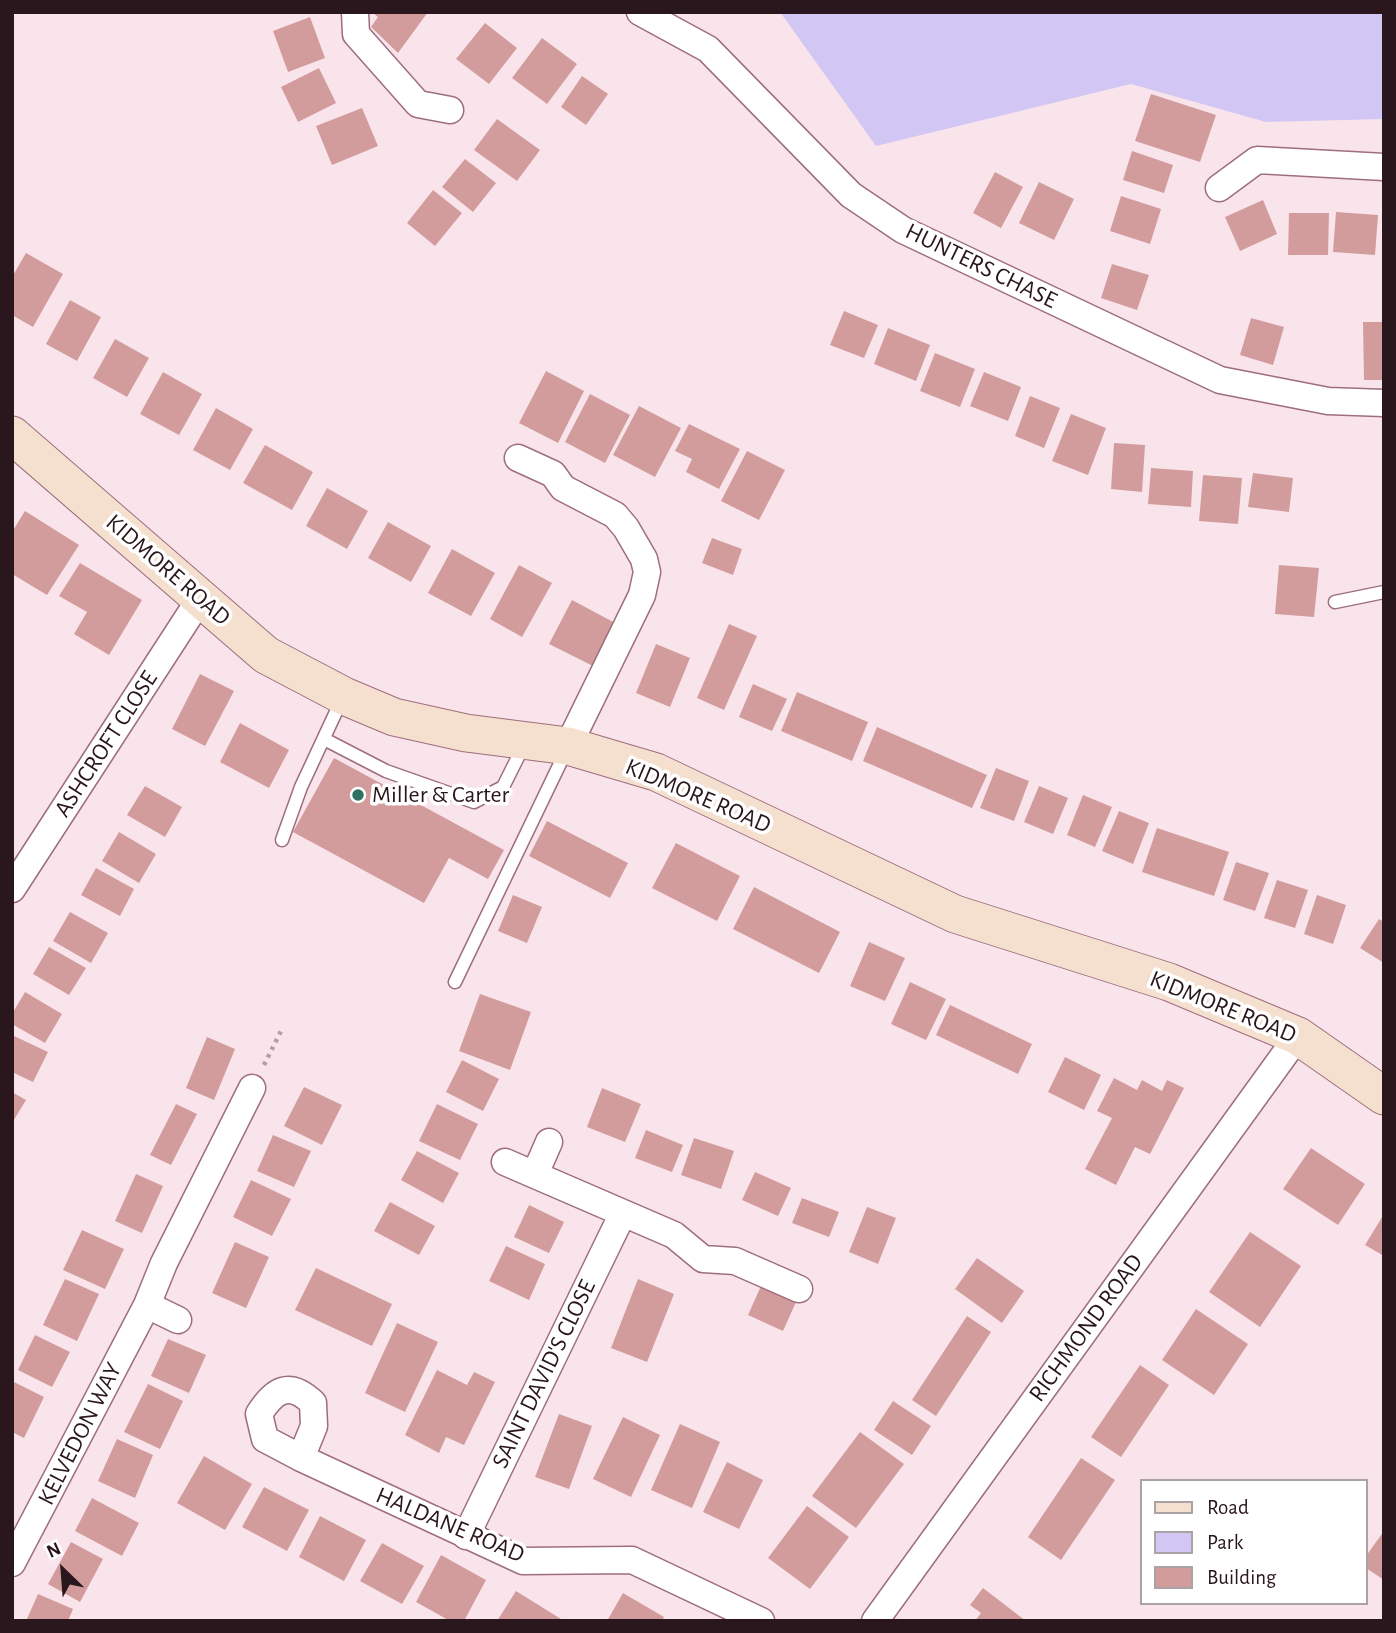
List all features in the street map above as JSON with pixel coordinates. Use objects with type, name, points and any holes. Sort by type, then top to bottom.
[{"type":"street","points":[[355,12],[356,34],[418,104],[450,110]]},
{"type":"street","name":"HUNTERS CHASE","points":[[640,12],[708,49],[851,195],[903,230],[1220,380],[1328,401],[1384,403]]},
{"type":"street","points":[[1219,188],[1258,160],[1384,167]]},
{"type":"street","name":"KIDMORE ROAD","points":[[12,435],[266,655],[344,696],[394,717],[466,733],[568,746],[656,772],[955,914],[1169,982],[1298,1036],[1384,1096]]},
{"type":"street","points":[[518,458],[553,474],[563,488],[615,516],[635,541],[647,572],[642,595],[568,746]]},
{"type":"street","name":"ASHCROFT CLOSE","points":[[12,889],[200,599]]},
{"type":"street","name":"RICHMOND ROAD","points":[[875,1621],[1298,1036]]},
{"type":"street","name":"KELVEDON WAY","points":[[12,1563],[147,1305],[164,1263],[253,1087]]},
{"type":"street","points":[[535,1174],[549,1142]]},
{"type":"street","points":[[505,1162],[674,1235],[703,1259],[735,1261],[799,1289]]},
{"type":"street","name":"SAINT DAVID'S CLOSE","points":[[466,1535],[622,1213]]},
{"type":"street","points":[[147,1305],[178,1320]]},
{"type":"street","name":"HALDANE ROAD","points":[[301,1458],[523,1561],[632,1560],[761,1621]]},
{"type":"lane","points":[[1335,601],[1384,592]]},
{"type":"lane","points":[[282,840],[344,696]]},
{"type":"lane","points":[[324,738],[386,771],[474,802],[503,787],[526,741]]},
{"type":"lane","points":[[455,982],[568,746]]},
{"type":"path","points":[[253,1087],[281,1031]]},
{"type":"green space","points":[[780,12],[1384,12],[1384,119],[1266,122],[1131,84],[876,146]]},
{"type":"building","points":[[372,12],[428,12],[398,53],[371,27],[378,17]]},
{"type":"building","points":[[310,17],[325,58],[288,72],[273,31]]},
{"type":"building","points":[[485,23],[517,48],[489,84],[456,59]]},
{"type":"building","points":[[542,38],[577,64],[547,104],[512,78]]},
{"type":"building","points":[[319,68],[336,103],[298,122],[281,87]]},
{"type":"building","points":[[582,76],[608,94],[586,125],[561,107]]},
{"type":"building","points":[[1151,94],[1216,115],[1200,162],[1135,141]]},
{"type":"building","points":[[362,108],[378,146],[332,165],[316,126]]},
{"type":"building","points":[[497,119],[540,150],[517,181],[474,150]]},
{"type":"building","points":[[1132,151],[1173,165],[1164,193],[1123,180]]},
{"type":"building","points":[[465,159],[496,183],[473,212],[442,187]]},
{"type":"building","points":[[995,172],[1023,187],[1001,228],[973,213]]},
{"type":"building","points":[[1039,182],[1074,199],[1054,240],[1019,223]]},
{"type":"building","points":[[433,190],[462,213],[435,246],[407,223]]},
{"type":"building","points":[[1121,196],[1161,209],[1150,244],[1110,231]]},
{"type":"building","points":[[1263,200],[1277,234],[1240,251],[1225,217]]},
{"type":"building","points":[[1336,212],[1378,215],[1375,255],[1333,252]]},
{"type":"building","points":[[1289,213],[1329,213],[1328,255],[1288,255]]},
{"type":"building","points":[[26,253],[63,274],[33,327],[12,315],[12,277]]},
{"type":"building","points":[[1112,264],[1149,275],[1137,310],[1101,298]]},
{"type":"building","points":[[70,300],[101,317],[77,361],[46,344]]},
{"type":"building","points":[[844,311],[878,325],[864,358],[830,345]]},
{"type":"building","points":[[1251,318],[1284,327],[1273,365],[1240,355]]},
{"type":"building","points":[[1363,322],[1384,322],[1384,380],[1364,380]]},
{"type":"building","points":[[888,328],[930,345],[916,381],[874,364]]},
{"type":"building","points":[[115,339],[149,358],[127,397],[93,378]]},
{"type":"building","points":[[935,353],[975,369],[960,407],[920,391]]},
{"type":"building","points":[[546,371],[584,391],[558,443],[519,423]]},
{"type":"building","points":[[163,372],[202,394],[179,435],[140,414]]},
{"type":"building","points":[[984,372],[1021,387],[1008,421],[970,406]]},
{"type":"building","points":[[590,394],[630,415],[605,463],[565,442]]},
{"type":"building","points":[[1030,396],[1060,408],[1044,448],[1015,436]]},
{"type":"building","points":[[639,406],[681,428],[655,477],[613,455]]},
{"type":"building","points":[[216,408],[253,429],[230,470],[193,450]]},
{"type":"building","points":[[1071,414],[1106,428],[1088,475],[1052,461]]},
{"type":"building","points":[[689,424],[740,449],[719,489],[686,472],[692,459],[675,451]]},
{"type":"building","points":[[1114,443],[1145,445],[1142,492],[1111,489]]},
{"type":"building","points":[[265,445],[313,472],[292,510],[243,483]]},
{"type":"building","points":[[747,451],[785,470],[759,520],[721,501]]},
{"type":"building","points":[[1151,468],[1193,471],[1191,507],[1148,504]]},
{"type":"building","points":[[1253,473],[1293,478],[1289,512],[1248,507]]},
{"type":"building","points":[[1203,475],[1242,478],[1238,524],[1199,521]]},
{"type":"building","points":[[327,488],[368,511],[347,549],[306,526]]},
{"type":"building","points":[[25,511],[79,545],[47,595],[12,574],[12,532]]},
{"type":"building","points":[[388,522],[431,546],[411,582],[368,558]]},
{"type":"building","points":[[712,538],[742,549],[733,575],[702,563]]},
{"type":"building","points":[[452,549],[495,573],[471,616],[428,593]]},
{"type":"building","points":[[80,563],[142,600],[109,655],[74,634],[87,612],[59,596]]},
{"type":"building","points":[[519,565],[552,583],[522,637],[490,619]]},
{"type":"building","points":[[1279,565],[1319,568],[1314,617],[1275,614]]},
{"type":"building","points":[[572,600],[617,624],[595,667],[549,644]]},
{"type":"building","points":[[729,624],[757,636],[724,710],[697,698]]},
{"type":"building","points":[[656,644],[690,658],[670,707],[636,693]]},
{"type":"building","points":[[200,674],[234,691],[205,746],[172,729]]},
{"type":"building","points":[[753,684],[787,699],[772,731],[739,717]]},
{"type":"building","points":[[797,692],[868,722],[852,761],[781,731]]},
{"type":"building","points":[[240,723],[289,750],[269,788],[220,762]]},
{"type":"building","points":[[877,727],[987,775],[972,808],[863,761]]},
{"type":"building","name":"Miller & Carter","points":[[334,758],[504,850],[488,879],[449,858],[424,903],[293,832]]},
{"type":"building","points":[[996,768],[1029,781],[1014,821],[980,808]]},
{"type":"building","points":[[145,786],[182,807],[165,837],[127,815]]},
{"type":"building","points":[[1039,786],[1068,798],[1053,834],[1024,822]]},
{"type":"building","points":[[1083,795],[1112,807],[1095,847],[1067,835]]},
{"type":"building","points":[[1119,811],[1149,823],[1133,864],[1102,851]]},
{"type":"building","points":[[547,821],[628,863],[610,898],[529,856]]},
{"type":"building","points":[[1157,828],[1229,852],[1214,896],[1142,872]]},
{"type":"building","points":[[119,832],[156,854],[139,883],[102,861]]},
{"type":"building","points":[[676,843],[740,876],[717,921],[652,888]]},
{"type":"building","points":[[1236,862],[1269,873],[1255,911],[1223,900]]},
{"type":"building","points":[[96,868],[134,889],[120,916],[81,895]]},
{"type":"building","points":[[1277,880],[1308,890],[1295,928],[1264,918]]},
{"type":"building","points":[[754,887],[840,932],[819,973],[733,929]]},
{"type":"building","points":[[513,895],[542,907],[527,943],[498,931]]},
{"type":"building","points":[[1317,895],[1346,905],[1333,944],[1304,934]]},
{"type":"building","points":[[70,912],[108,933],[91,963],[53,941]]},
{"type":"building","points":[[1379,919],[1384,922],[1384,963],[1360,948]]},
{"type":"building","points":[[869,942],[905,958],[885,1001],[850,986]]},
{"type":"building","points":[[49,947],[86,968],[69,995],[33,974]]},
{"type":"building","points":[[910,982],[946,999],[926,1040],[891,1024]]},
{"type":"building","points":[[25,992],[62,1014],[45,1043],[12,1024],[12,1014]]},
{"type":"building","points":[[480,994],[531,1012],[510,1070],[459,1051]]},
{"type":"building","points":[[950,1005],[1032,1044],[1018,1074],[936,1035]]},
{"type":"building","points":[[12,1035],[48,1052],[33,1082],[12,1072]]},
{"type":"building","points":[[207,1037],[235,1049],[214,1100],[186,1088]]},
{"type":"building","points":[[1065,1057],[1101,1075],[1084,1110],[1048,1092]]},
{"type":"building","points":[[462,1060],[499,1079],[483,1111],[446,1092]]},
{"type":"building","points":[[1114,1078],[1137,1090],[1142,1080],[1162,1091],[1167,1080],[1184,1088],[1150,1154],[1135,1147],[1116,1185],[1085,1169],[1112,1118],[1097,1111]]},
{"type":"building","points":[[304,1087],[342,1105],[322,1145],[284,1126]]},
{"type":"building","points":[[602,1088],[641,1104],[625,1142],[587,1127]]},
{"type":"building","points":[[12,1092],[26,1100],[12,1123]]},
{"type":"building","points":[[176,1104],[197,1114],[171,1165],[150,1155]]},
{"type":"building","points":[[437,1104],[478,1124],[460,1160],[419,1141]]},
{"type":"building","points":[[646,1130],[683,1145],[672,1172],[635,1158]]},
{"type":"building","points":[[273,1135],[311,1151],[294,1187],[257,1171]]},
{"type":"building","points":[[694,1138],[734,1151],[721,1189],[681,1175]]},
{"type":"building","points":[[1311,1148],[1365,1184],[1338,1225],[1283,1189]]},
{"type":"building","points":[[417,1151],[459,1173],[443,1203],[401,1180]]},
{"type":"building","points":[[755,1172],[791,1188],[778,1216],[742,1200]]},
{"type":"building","points":[[136,1174],[163,1186],[142,1233],[115,1221]]},
{"type":"building","points":[[251,1180],[291,1199],[272,1236],[233,1217]]},
{"type":"building","points":[[802,1198],[839,1212],[829,1237],[792,1223]]},
{"type":"building","points":[[390,1202],[435,1226],[419,1255],[374,1231]]},
{"type":"building","points":[[529,1205],[564,1222],[549,1253],[514,1237]]},
{"type":"building","points":[[867,1207],[896,1218],[878,1264],[849,1252]]},
{"type":"building","points":[[1384,1214],[1384,1256],[1365,1245]]},
{"type":"building","points":[[82,1230],[124,1249],[105,1289],[63,1270]]},
{"type":"building","points":[[1250,1232],[1301,1266],[1260,1327],[1209,1292]]},
{"type":"building","points":[[235,1242],[269,1257],[246,1308],[212,1293]]},
{"type":"building","points":[[506,1246],[545,1264],[529,1300],[489,1281]]},
{"type":"building","points":[[977,1258],[1024,1291],[1002,1323],[955,1289]]},
{"type":"building","points":[[316,1268],[392,1304],[372,1346],[295,1310]]},
{"type":"building","points":[[65,1279],[99,1294],[77,1341],[43,1325]]},
{"type":"building","points":[[638,1279],[674,1294],[647,1362],[611,1348]]},
{"type":"building","points":[[761,1286],[796,1302],[783,1331],[748,1315]]},
{"type":"building","points":[[1196,1309],[1248,1344],[1214,1395],[1162,1360]]},
{"type":"building","points":[[967,1316],[991,1332],[936,1416],[912,1400]]},
{"type":"building","points":[[397,1323],[438,1342],[405,1412],[365,1393]]},
{"type":"building","points":[[35,1335],[70,1352],[52,1387],[18,1370]]},
{"type":"building","points":[[168,1339],[206,1355],[189,1393],[151,1376]]},
{"type":"building","points":[[1140,1365],[1169,1385],[1121,1457],[1091,1437]]},
{"type":"building","points":[[437,1370],[467,1385],[474,1372],[495,1382],[464,1445],[446,1437],[439,1453],[405,1435]]},
{"type":"building","points":[[12,1381],[44,1397],[24,1438],[12,1432]]},
{"type":"building","points":[[148,1384],[183,1401],[160,1449],[124,1432]]},
{"type":"building","points":[[893,1401],[931,1426],[912,1455],[874,1430]]},
{"type":"building","points":[[559,1414],[592,1426],[569,1489],[535,1477]]},
{"type":"building","points":[[623,1417],[660,1435],[631,1497],[593,1479]]},
{"type":"building","points":[[680,1424],[720,1442],[692,1508],[651,1490]]},
{"type":"building","points":[[860,1432],[904,1464],[856,1528],[812,1496]]},
{"type":"building","points":[[117,1439],[153,1455],[135,1498],[98,1481]]},
{"type":"building","points":[[204,1456],[252,1484],[225,1530],[177,1503]]},
{"type":"building","points":[[1081,1458],[1115,1480],[1061,1560],[1028,1537]]},
{"type":"building","points":[[727,1462],[763,1480],[739,1529],[703,1512]]},
{"type":"building","points":[[264,1487],[309,1510],[287,1551],[242,1527]]},
{"type":"building","points":[[92,1498],[139,1523],[122,1556],[75,1531]]},
{"type":"building","points":[[807,1506],[849,1537],[810,1589],[768,1558]]},
{"type":"building","points":[[320,1516],[366,1540],[344,1581],[299,1557]]},
{"type":"building","points":[[1384,1531],[1384,1580],[1368,1569],[1368,1553]]},
{"type":"building","points":[[71,1542],[103,1559],[80,1602],[48,1584]]},
{"type":"building","points":[[382,1543],[424,1566],[402,1604],[360,1581]]},
{"type":"building","points":[[441,1555],[486,1580],[464,1621],[450,1621],[416,1602]]},
{"type":"building","points":[[983,1588],[1026,1621],[975,1621],[981,1613],[970,1605]]},
{"type":"building","points":[[516,1591],[561,1619],[560,1621],[497,1621]]},
{"type":"building","points":[[623,1593],[664,1617],[662,1621],[607,1621]]},
{"type":"building","points":[[38,1594],[73,1609],[68,1621],[26,1621]]},
{"type":"place","name":"Miller & Carter","points":[[358,795]]}]
